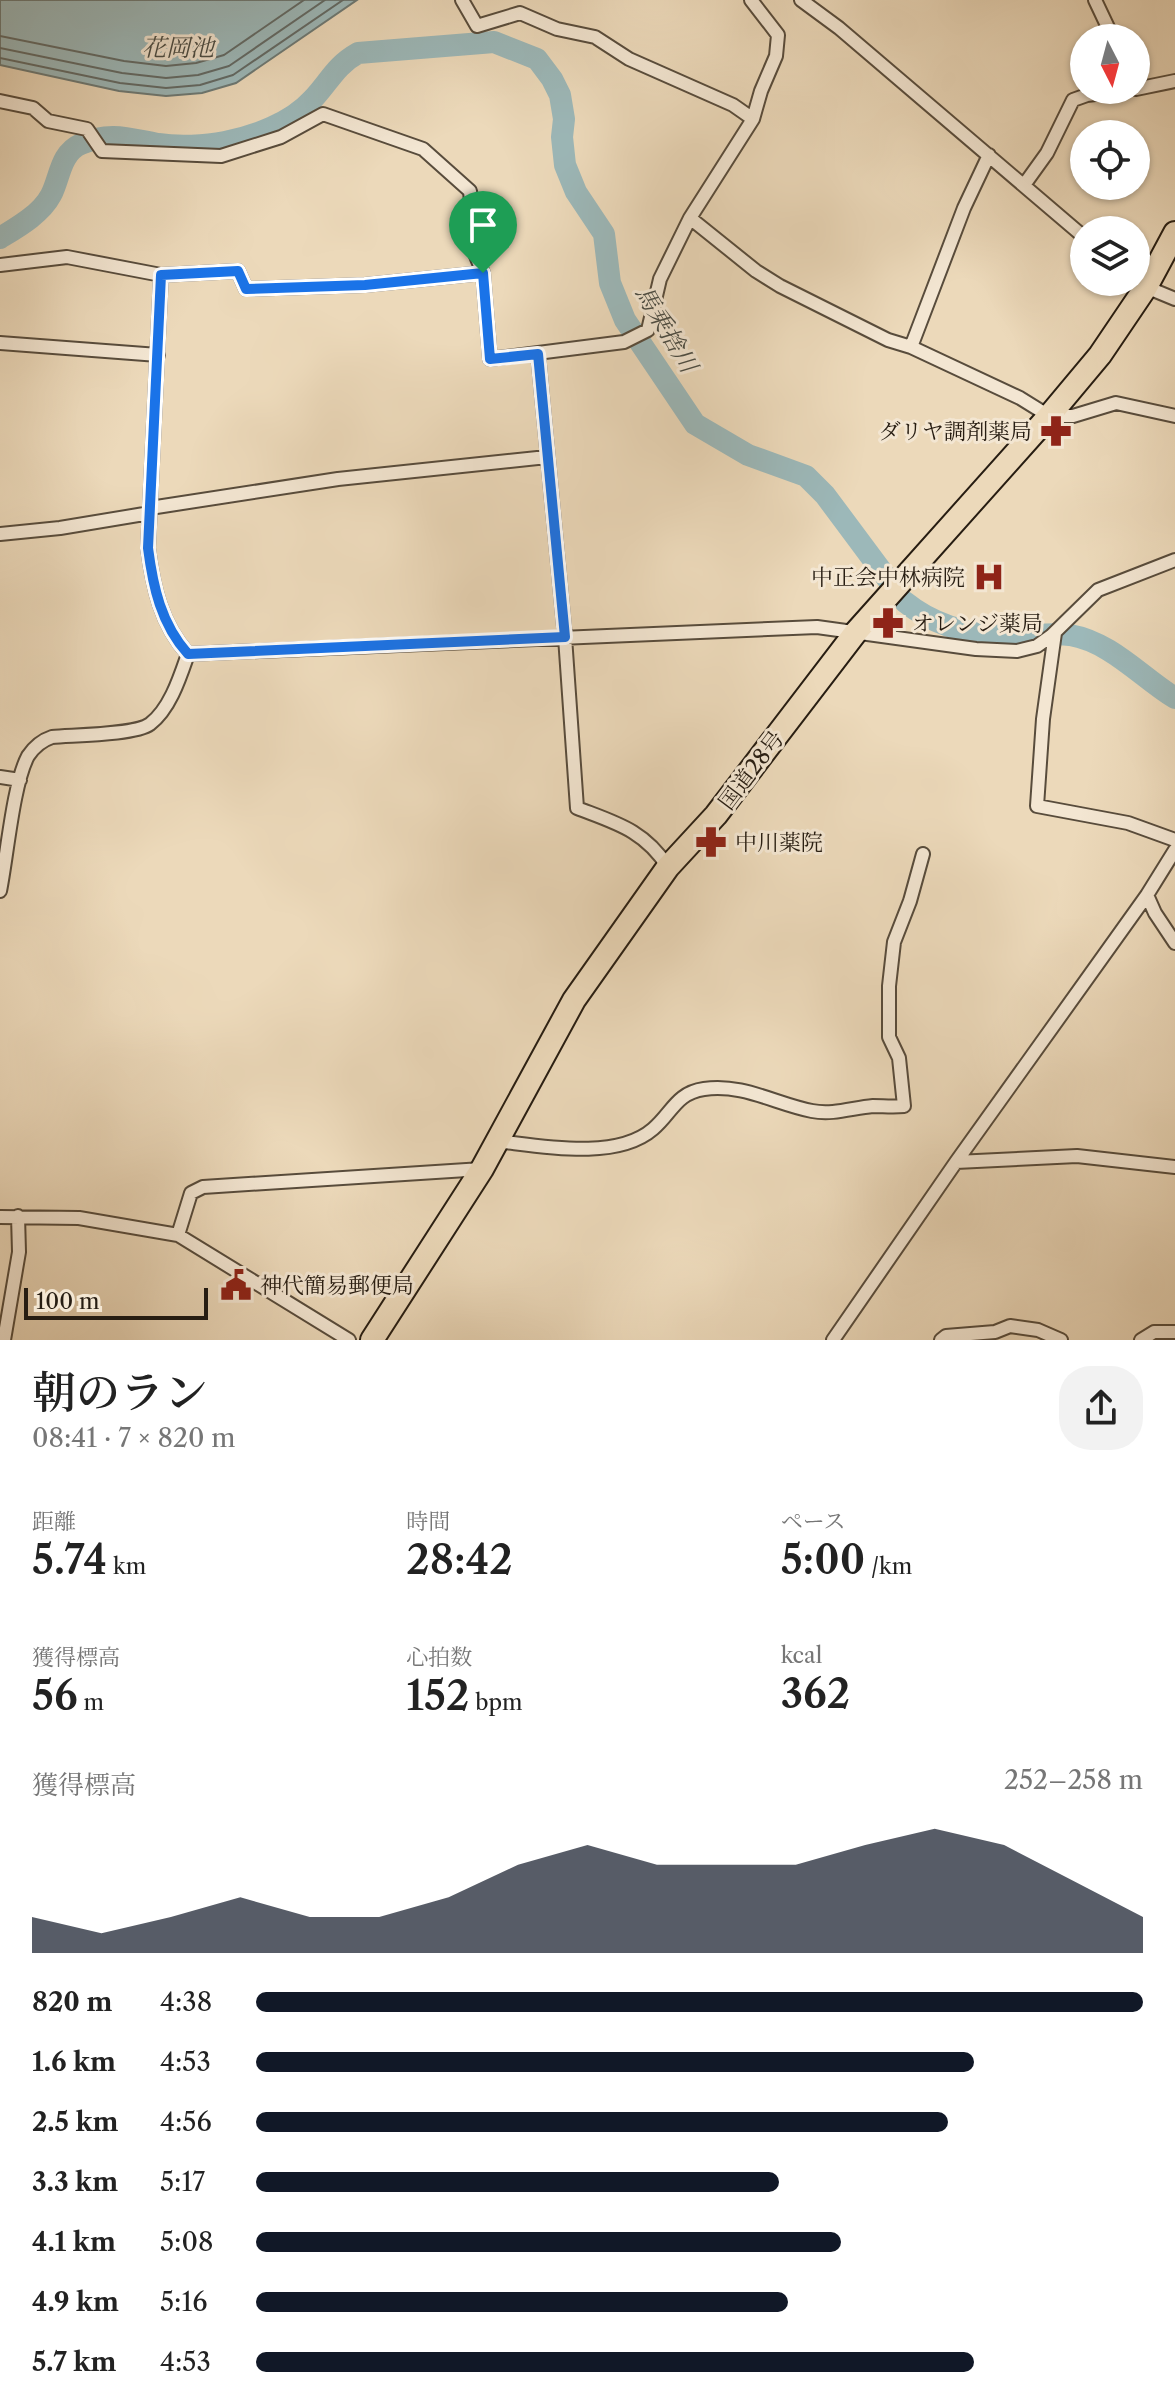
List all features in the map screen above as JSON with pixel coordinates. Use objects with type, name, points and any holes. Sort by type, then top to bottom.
[{"type":"highway","name":"国道28号","points":[[1150,270],[1175,233]]},
{"type":"highway","name":"国道28号","points":[[372,1340],[482,1169],[574,1000],[668,867],[716,815],[856,632],[1100,355],[1134,296]]},
{"type":"street","points":[[462,0],[477,26],[520,13],[557,29],[595,37],[629,59],[733,105],[753,119]]},
{"type":"street","points":[[0,101],[33,108],[48,121],[87,129],[102,151],[221,156],[281,137],[323,114],[423,149],[470,191],[476,256],[483,273],[490,359],[538,354],[624,342],[648,330],[660,279],[690,218],[753,119],[776,56],[778,35],[751,0]]},
{"type":"street","points":[[801,0],[839,28],[1070,225]]},
{"type":"street","points":[[1095,0],[1106,24]]},
{"type":"street","points":[[1150,85],[1175,81]]},
{"type":"street","points":[[1024,185],[1047,153],[1071,104]]},
{"type":"street","points":[[911,347],[964,208],[989,155]]},
{"type":"street","points":[[690,218],[756,271],[780,286],[888,340],[911,347],[1020,398],[1049,416],[1073,416],[1116,403],[1175,416]]},
{"type":"street","points":[[0,265],[67,257],[161,275],[238,271],[246,289],[365,285],[483,273]]},
{"type":"street","points":[[161,275],[148,548],[154,590],[168,625],[188,654]]},
{"type":"street","points":[[1150,287],[1175,299]]},
{"type":"street","points":[[0,343],[158,355]]},
{"type":"street","points":[[538,354],[565,637],[577,808],[613,821],[649,841],[668,867]]},
{"type":"street","points":[[0,534],[60,528],[338,479],[547,457]]},
{"type":"street","points":[[188,654],[817,627],[976,649],[1017,651],[1037,646],[1055,633],[1098,590],[1175,560]]},
{"type":"street","points":[[1055,633],[1043,719],[1037,806],[1128,823],[1175,840]]},
{"type":"street","points":[[0,891],[20,780],[29,755],[43,740],[52,737],[135,731],[149,725],[163,710],[188,654]]},
{"type":"street","points":[[0,777],[20,780]]},
{"type":"street","points":[[833,1340],[1147,895],[1175,850]]},
{"type":"street","points":[[497,1141],[544,1147],[614,1146],[652,1131],[682,1095],[704,1089],[744,1092],[821,1112],[904,1106],[899,1058],[889,1037],[889,986],[894,942],[923,854]]},
{"type":"street","points":[[1147,895],[1175,943]]},
{"type":"street","points":[[956,1162],[1077,1156],[1175,1167]]},
{"type":"street","points":[[178,1235],[191,1193],[203,1187],[482,1169]]},
{"type":"street","points":[[4,1340],[19,1252],[18,1216]]},
{"type":"street","points":[[0,1217],[79,1218],[178,1235],[349,1340]]},
{"type":"street","points":[[941,1340],[946,1336],[995,1332],[1010,1326],[1038,1330],[1061,1340]]},
{"type":"street","points":[[1141,1340],[1154,1332],[1175,1332]]},
{"type":"water","name":"花岡池","points":[[0,0],[357,0],[236,83],[202,93],[166,96],[119,91],[0,65]]},
{"type":"waterway","name":"馬乗捨川","points":[[0,238],[41,208],[51,195],[69,153],[91,140],[129,138],[183,146],[236,139],[260,132],[294,115],[312,100],[344,63],[358,53],[494,42],[537,59],[552,79],[560,95],[564,119],[565,165],[576,192],[604,234],[610,283],[625,320],[695,424],[748,455],[806,476],[825,495],[889,581]]},
{"type":"waterway","name":"馬乗捨川","points":[[905,602],[938,622],[976,633],[1010,636],[1062,634],[1085,639],[1112,652],[1175,698]]},
{"type":"place","name":"ダリヤ調剤薬局","points":[[1056,431]]},
{"type":"place","name":"中正会中林病院","points":[[989,577]]},
{"type":"place","name":"オレンジ薬局","points":[[888,623]]},
{"type":"place","name":"中川薬院","points":[[711,842]]},
{"type":"place","name":"神代簡易郵便局","points":[[236,1285]]},
{"type":"route","points":[[238,271],[246,289],[365,285],[483,273],[490,359],[538,354],[565,637],[188,654],[168,625],[154,590],[148,548],[161,275],[238,271]]}]
